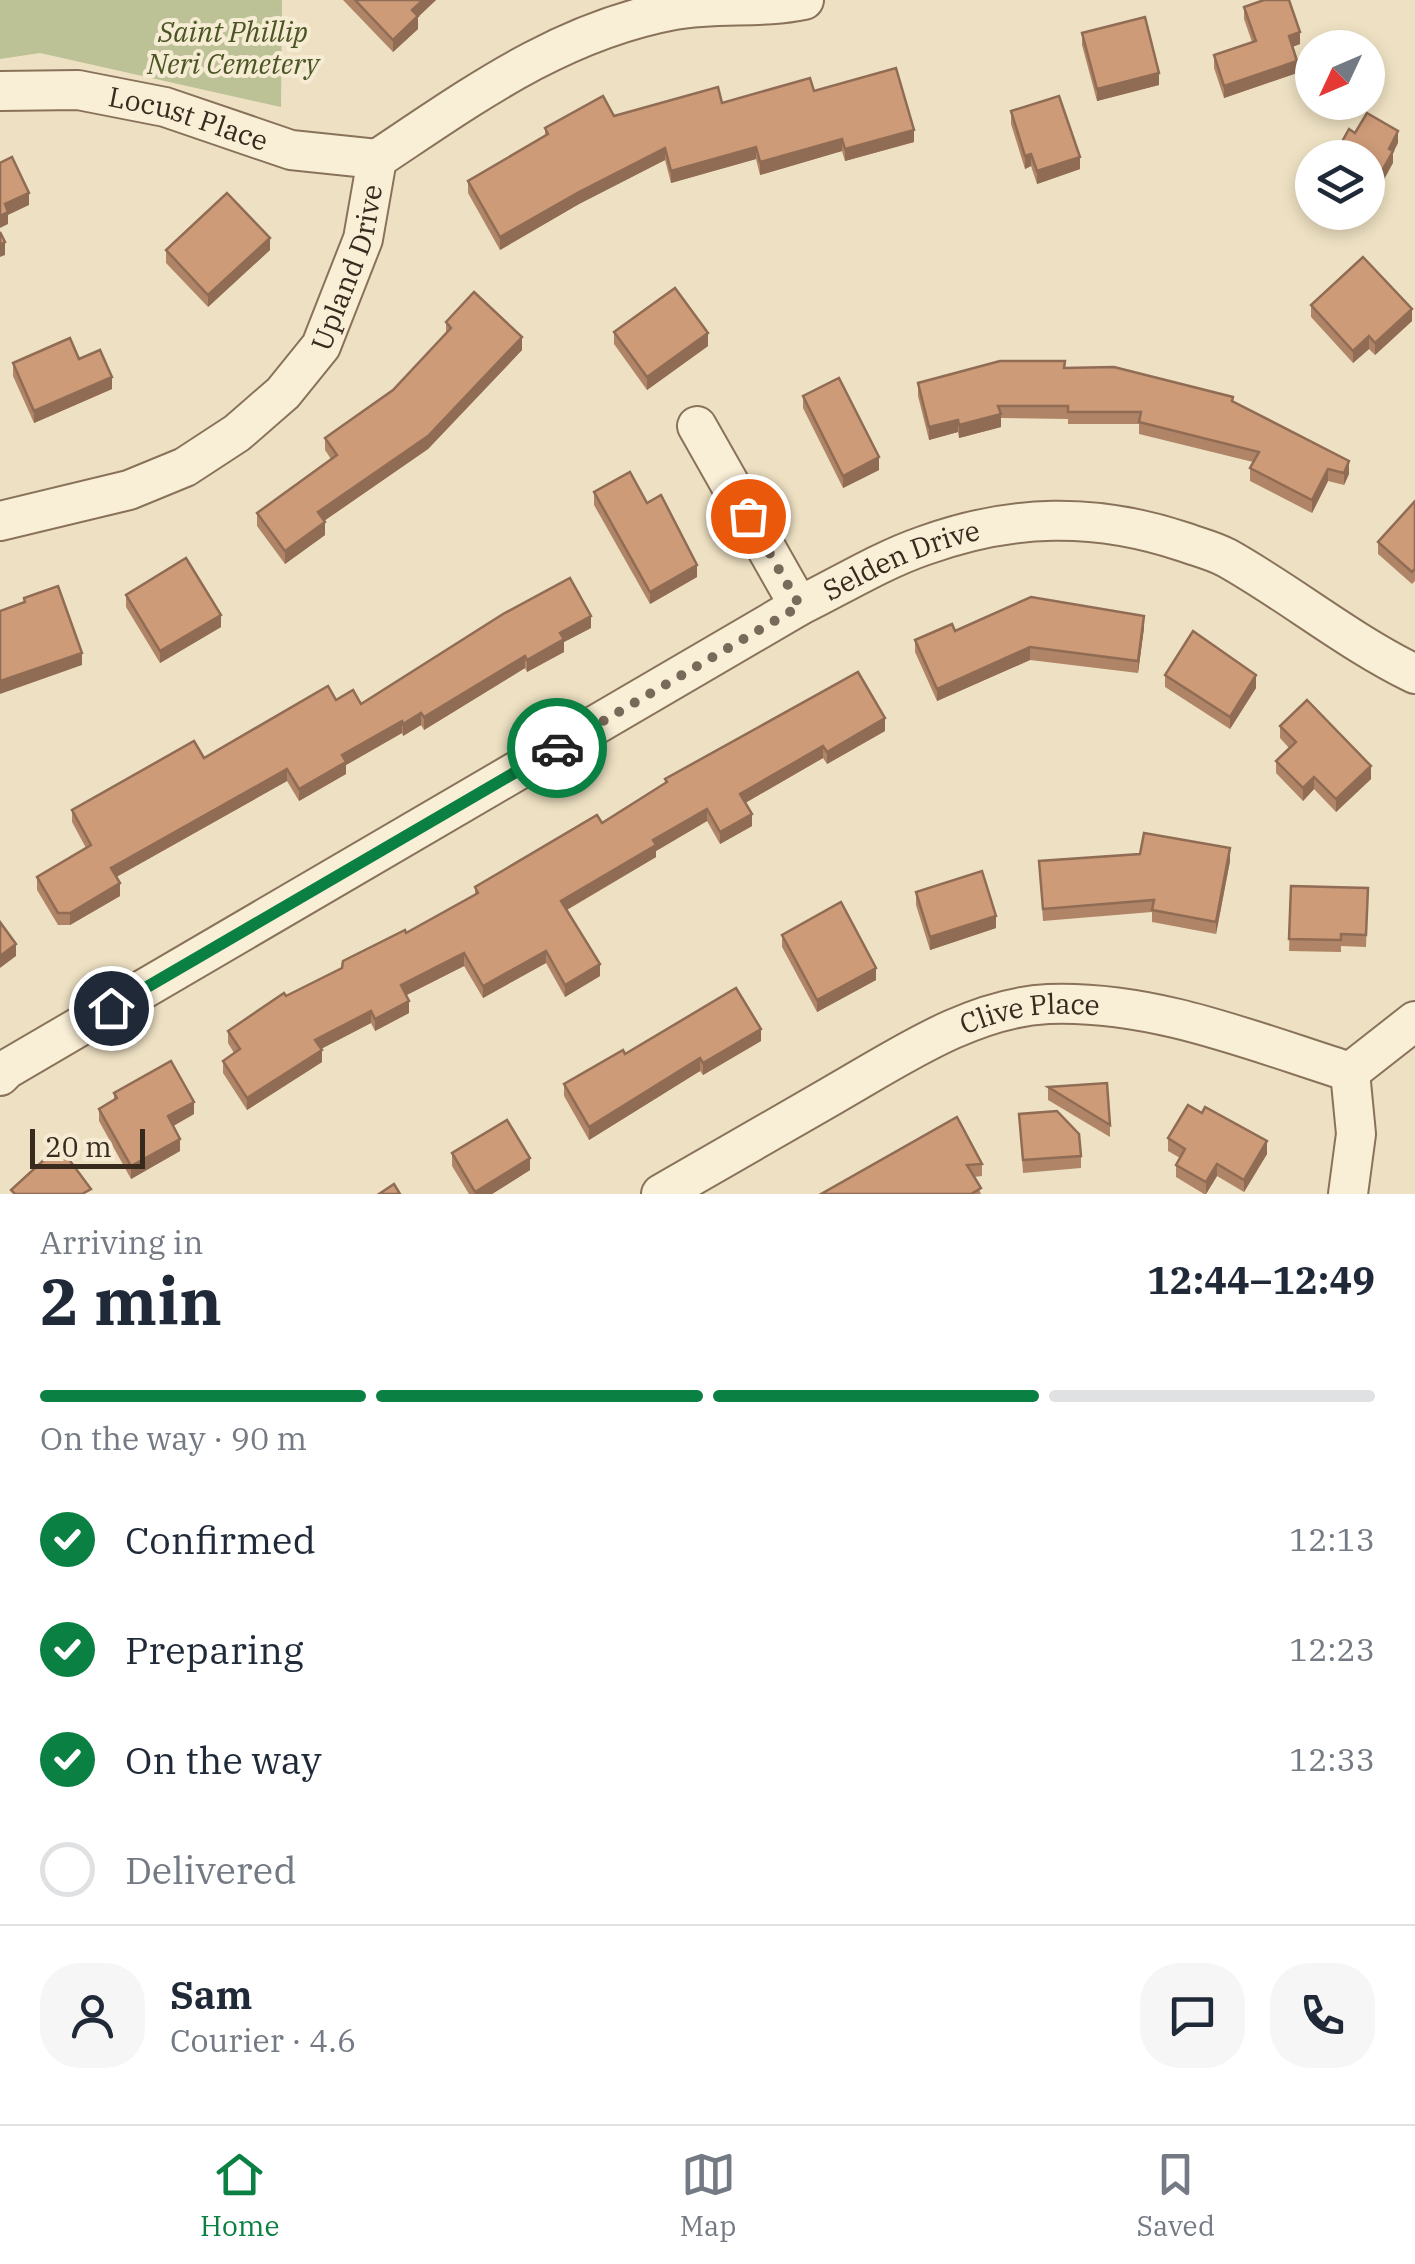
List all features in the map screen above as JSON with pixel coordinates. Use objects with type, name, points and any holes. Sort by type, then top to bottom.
[{"type":"street","name":"Upland Drive","points":[[0,521],[130,490],[185,467],[236,433],[282,393],[321,346],[363,239],[377,159],[513,69],[575,39],[674,5],[804,0]]},
{"type":"street","name":"Locust Place","points":[[0,91],[78,90],[165,107],[290,150],[377,159]]},
{"type":"street","points":[[698,426],[800,606]]},
{"type":"street","name":"Selden Drive","points":[[0,1076],[800,606],[920,546],[988,526],[1059,519],[1137,526],[1222,556],[1382,658],[1415,674]]},
{"type":"street","name":"Clive Place","points":[[662,1194],[913,1049],[985,1016],[1045,1004],[1111,1006],[1184,1019],[1350,1072]]},
{"type":"street","points":[[1348,1194],[1356,1134],[1350,1072],[1415,1021]]},
{"type":"green space","name":"Saint Phillip Neri Cemetery","points":[[0,0],[282,0],[281,107],[40,53],[0,59]]},
{"type":"building","points":[[355,0],[423,0],[412,10],[418,16],[393,40]]},
{"type":"building","points":[[1264,0],[1289,0],[1299,30],[1289,36],[1295,62],[1224,86],[1214,55],[1256,41],[1244,7]]},
{"type":"building","points":[[1145,17],[1159,73],[1097,89],[1082,33]]},
{"type":"building","points":[[896,68],[914,130],[845,149],[842,139],[760,162],[756,147],[671,171],[665,148],[500,237],[468,181],[548,134],[545,128],[603,96],[614,116],[718,87],[722,103],[810,78],[814,91]]},
{"type":"building","points":[[1059,96],[1080,157],[1037,171],[1031,154],[1025,156],[1011,111]]},
{"type":"building","points":[[1363,120],[1379,120],[1398,131],[1385,165],[1385,140],[1343,140],[1349,129],[1355,133]]},
{"type":"building","points":[[12,157],[29,193],[5,204],[8,212],[0,216],[0,163]]},
{"type":"building","points":[[227,193],[270,238],[208,295],[166,250]]},
{"type":"building","points":[[1363,257],[1412,309],[1375,343],[1369,336],[1353,351],[1311,305]]},
{"type":"building","points":[[675,288],[708,333],[647,377],[614,332]]},
{"type":"building","points":[[474,292],[522,337],[428,436],[318,512],[325,522],[285,551],[257,513],[337,455],[325,438],[393,390],[451,328],[446,322]]},
{"type":"building","points":[[70,338],[79,359],[100,350],[112,377],[34,411],[13,363]]},
{"type":"building","points":[[1000,361],[1065,361],[1064,368],[1114,367],[1233,397],[1232,401],[1349,461],[1344,473],[1328,469],[1312,500],[1250,468],[1259,452],[1139,422],[1141,412],[1068,412],[1068,406],[998,406],[1001,414],[959,425],[958,420],[929,427],[918,383]]},
{"type":"building","points":[[839,378],[879,457],[843,476],[803,396]]},
{"type":"building","points":[[630,472],[647,503],[661,495],[697,565],[650,592],[594,492]]},
{"type":"building","points":[[1415,501],[1415,569],[1412,572],[1378,542]]},
{"type":"building","points":[[186,558],[221,615],[160,651],[126,595]]},
{"type":"building","points":[[570,578],[591,616],[560,633],[564,639],[527,660],[525,656],[424,717],[421,713],[403,724],[402,721],[342,755],[346,762],[299,789],[287,769],[111,868],[120,883],[70,913],[58,913],[37,877],[91,845],[72,810],[194,741],[204,758],[328,686],[336,700],[353,690],[361,704],[503,614]]},
{"type":"building","points":[[58,586],[82,653],[0,681],[0,611]]},
{"type":"building","points":[[1031,597],[1144,616],[1138,661],[1030,647],[937,689],[915,640],[952,624],[955,631]]},
{"type":"building","points":[[1193,631],[1256,675],[1230,717],[1165,675]]},
{"type":"building","points":[[858,672],[885,718],[827,752],[823,746],[740,794],[752,814],[720,832],[707,809],[653,840],[656,845],[561,901],[600,964],[565,985],[546,951],[483,986],[464,953],[401,985],[409,1001],[375,1019],[371,1011],[315,1040],[322,1050],[247,1098],[223,1061],[240,1049],[228,1031],[284,993],[286,996],[342,968],[343,961],[405,930],[406,933],[478,893],[475,887],[597,815],[602,823],[667,782],[665,779]]},
{"type":"building","points":[[1307,700],[1371,766],[1336,799],[1314,777],[1303,788],[1276,761],[1296,742],[1280,726]]},
{"type":"building","points":[[1144,833],[1230,848],[1216,922],[1152,910],[1154,900],[1043,909],[1039,861],[1140,854]]},
{"type":"building","points":[[982,871],[996,916],[930,937],[916,892]]},
{"type":"building","points":[[1291,886],[1368,888],[1366,935],[1341,934],[1341,940],[1289,939]]},
{"type":"building","points":[[841,902],[876,968],[817,1000],[782,935]]},
{"type":"building","points":[[0,922],[16,944],[0,956]]},
{"type":"building","points":[[736,988],[761,1029],[703,1063],[700,1058],[589,1127],[564,1084],[623,1050],[625,1054]]},
{"type":"building","points":[[171,1061],[194,1102],[168,1116],[180,1139],[131,1166],[99,1109],[117,1098],[114,1093]]},
{"type":"building","points":[[1107,1083],[1110,1125],[1048,1087]]},
{"type":"building","points":[[1188,1105],[1202,1113],[1205,1107],[1267,1141],[1244,1180],[1217,1164],[1206,1182],[1176,1165],[1185,1149],[1168,1138]]},
{"type":"building","points":[[1057,1111],[1079,1134],[1081,1156],[1023,1160],[1019,1114]]},
{"type":"building","points":[[957,1117],[982,1164],[967,1165],[981,1188],[971,1194],[821,1194]]},
{"type":"building","points":[[507,1120],[530,1158],[475,1192],[452,1153]]},
{"type":"building","points":[[59,1146],[91,1189],[82,1194],[15,1194],[11,1190]]},
{"type":"building","points":[[394,1184],[400,1194],[379,1194]]},
{"type":"way so far","points":[[557,748],[800,606],[748,516]]},
{"type":"route","points":[[111,1008],[557,748]]}]
